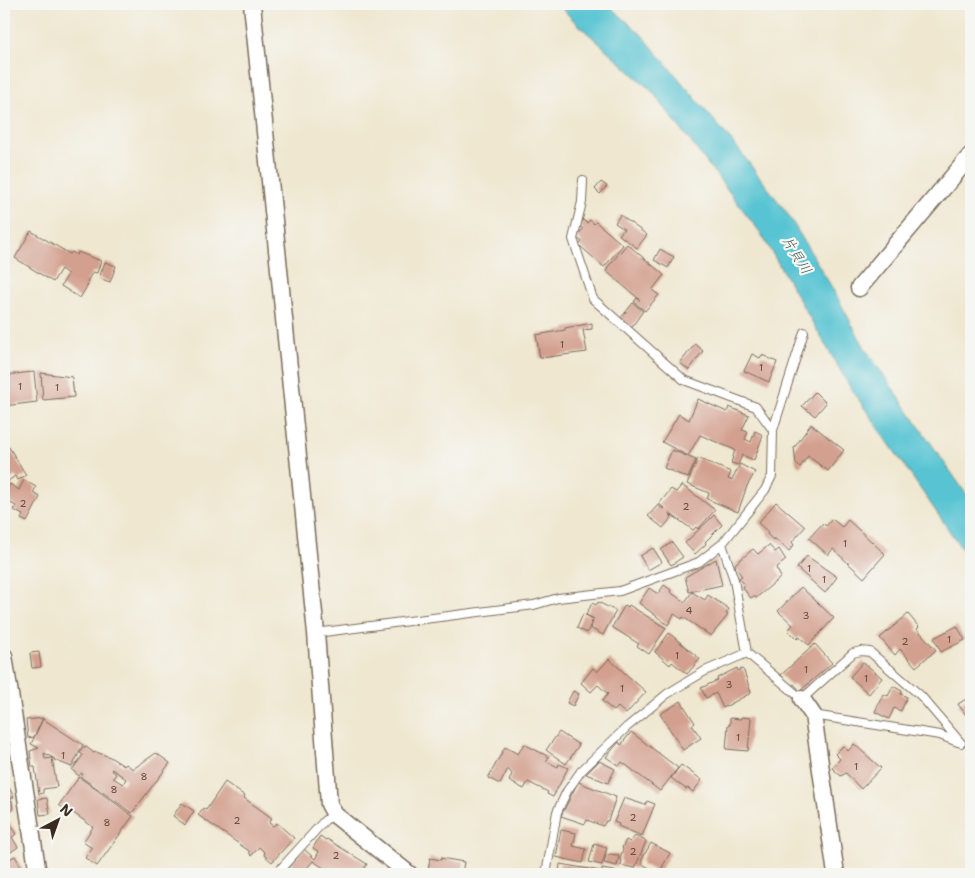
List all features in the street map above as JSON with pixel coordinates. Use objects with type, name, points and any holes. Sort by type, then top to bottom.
[{"type":"street","points":[[252,4],[316,633],[329,804],[335,815],[409,874]]},
{"type":"street","points":[[859,288],[971,155]]},
{"type":"street","points":[[4,656],[38,874]]},
{"type":"street","points":[[802,700],[813,715],[836,874]]},
{"type":"lane","points":[[583,180],[582,202],[573,239],[593,299],[684,380],[756,407],[773,430]]},
{"type":"lane","points":[[316,633],[534,605],[558,598],[620,591],[699,562],[722,544],[766,490],[772,476],[773,430],[804,332]]},
{"type":"lane","points":[[722,544],[734,580],[747,653],[802,700],[853,654],[862,651],[870,652],[921,696],[961,744],[940,735],[813,715]]},
{"type":"lane","points":[[546,874],[557,812],[567,791],[581,771],[627,727],[667,694],[705,671],[747,653]]},
{"type":"lane","points":[[276,874],[325,820],[335,815]]},
{"type":"water","name":"片貝川","points":[[559,4],[607,4],[641,34],[739,150],[787,213],[831,286],[866,350],[971,501],[971,562],[850,387],[760,232],[651,90],[571,18]]},
{"type":"building","points":[[601,182],[607,186],[600,194],[595,189]]},
{"type":"building","points":[[620,215],[647,235],[637,248],[619,235],[624,229],[615,223]]},
{"type":"building","points":[[583,220],[587,223],[590,220],[594,224],[596,222],[623,245],[604,267],[579,245],[582,242],[576,237],[583,229],[579,225]]},
{"type":"building","points":[[31,231],[70,254],[72,252],[77,255],[78,252],[101,261],[97,273],[93,272],[80,298],[61,286],[68,274],[61,269],[53,282],[15,258]]},
{"type":"building","points":[[627,244],[664,275],[652,290],[659,295],[645,311],[634,302],[637,298],[640,300],[606,271]]},
{"type":"building","points":[[660,249],[674,257],[668,268],[654,260]]},
{"type":"building","points":[[105,262],[116,266],[110,282],[99,278]]},
{"type":"building","points":[[633,303],[643,311],[631,328],[620,319]]},
{"type":"building","points":[[592,323],[592,329],[583,330],[587,352],[540,358],[536,335]]},
{"type":"building","points":[[695,344],[703,351],[689,370],[680,363]]},
{"type":"building","points":[[752,354],[760,358],[762,355],[777,362],[769,382],[744,371]]},
{"type":"building","points":[[34,372],[37,402],[4,406],[4,375]]},
{"type":"building","points":[[41,373],[72,377],[74,397],[43,400]]},
{"type":"building","points":[[815,392],[826,403],[815,416],[802,406]]},
{"type":"building","points":[[698,399],[727,412],[729,407],[749,415],[742,430],[748,432],[745,439],[751,442],[755,431],[763,435],[754,460],[742,455],[738,465],[731,463],[735,450],[700,435],[688,456],[662,442],[679,414],[689,420]]},
{"type":"building","points":[[811,424],[844,450],[828,471],[808,456],[800,467],[796,464],[794,448]]},
{"type":"building","points":[[9,447],[26,475],[18,480],[15,476],[4,484],[4,450]]},
{"type":"building","points":[[672,450],[696,460],[688,478],[664,468]]},
{"type":"building","points":[[698,458],[731,472],[728,479],[732,480],[740,464],[755,472],[747,486],[738,512],[707,499],[709,493],[687,484]]},
{"type":"building","points":[[24,480],[36,487],[33,493],[40,497],[27,522],[21,519],[23,515],[14,510],[16,506],[4,499],[10,484],[19,490]]},
{"type":"building","points":[[682,485],[715,510],[698,529],[696,527],[693,530],[669,513],[672,517],[663,528],[648,516],[658,505],[663,509],[659,504],[671,489],[676,492]]},
{"type":"building","points":[[776,502],[805,527],[792,542],[794,545],[789,551],[774,538],[773,540],[767,534],[768,532],[758,523]]},
{"type":"building","points":[[714,515],[722,525],[695,554],[685,543]]},
{"type":"building","points":[[832,519],[842,527],[848,520],[885,554],[864,578],[833,549],[828,555],[809,538],[823,523],[826,526]]},
{"type":"building","points":[[672,542],[683,557],[671,565],[661,550]]},
{"type":"building","points":[[769,545],[775,552],[779,549],[786,560],[776,568],[781,577],[756,598],[754,596],[751,598],[742,587],[745,585],[739,578],[742,576],[735,567],[735,564],[753,549],[758,554]]},
{"type":"building","points":[[653,548],[662,562],[648,570],[640,556]]},
{"type":"building","points":[[807,556],[837,577],[825,593],[797,568]]},
{"type":"building","points":[[716,559],[722,585],[689,592],[685,577]]},
{"type":"building","points":[[664,585],[671,590],[670,592],[685,602],[692,592],[705,600],[708,595],[729,609],[726,614],[728,615],[711,636],[683,617],[682,619],[674,614],[668,625],[639,603],[649,588],[658,594]]},
{"type":"building","points":[[801,587],[834,618],[809,645],[799,637],[797,639],[788,630],[793,625],[778,611]]},
{"type":"building","points":[[598,602],[616,611],[603,635],[590,628],[592,621],[587,633],[577,628],[583,614],[594,619],[586,615],[592,603],[596,605]]},
{"type":"building","points":[[625,605],[628,607],[629,605],[666,628],[649,654],[637,646],[639,644],[612,627]]},
{"type":"building","points":[[908,614],[919,627],[917,629],[936,650],[916,667],[900,649],[895,655],[880,638]]},
{"type":"building","points":[[957,626],[965,640],[941,652],[934,638]]},
{"type":"building","points":[[669,633],[700,659],[687,674],[672,662],[670,665],[655,652]]},
{"type":"building","points":[[815,644],[832,663],[800,691],[794,684],[791,686],[781,675]]},
{"type":"building","points":[[39,652],[41,667],[32,668],[30,653]]},
{"type":"building","points":[[609,659],[646,692],[626,714],[618,707],[614,711],[602,701],[608,694],[598,685],[591,692],[581,683],[593,668],[597,672]]},
{"type":"building","points":[[863,662],[882,678],[869,694],[850,677]]},
{"type":"building","points":[[737,668],[738,671],[742,669],[744,671],[751,693],[723,708],[716,693],[706,698],[701,688]]},
{"type":"building","points":[[893,686],[902,691],[901,694],[907,697],[901,711],[894,708],[889,719],[875,712],[883,694],[888,696]]},
{"type":"building","points":[[573,691],[579,694],[573,706],[567,703]]},
{"type":"building","points":[[971,696],[971,711],[966,715],[958,704]]},
{"type":"building","points":[[681,701],[695,723],[692,725],[701,738],[683,750],[660,714]]},
{"type":"building","points":[[741,717],[751,718],[748,751],[726,749],[730,718],[741,719]]},
{"type":"building","points":[[43,718],[34,737],[28,738],[26,720]]},
{"type":"building","points":[[43,719],[83,745],[72,767],[54,760],[55,759],[44,753],[45,759],[52,758],[57,787],[43,789],[43,793],[39,794],[35,767],[32,767],[30,751],[39,748],[31,744]]},
{"type":"building","points":[[559,732],[579,745],[566,764],[546,750]]},
{"type":"building","points":[[631,732],[678,768],[660,791],[622,762],[619,766],[606,757],[619,742],[621,745]]},
{"type":"building","points":[[524,744],[549,757],[546,761],[558,767],[559,764],[568,768],[553,797],[547,794],[548,792],[528,782],[524,789],[509,781],[512,774],[508,769],[500,784],[488,778],[505,747],[518,754]]},
{"type":"building","points":[[854,744],[881,768],[861,789],[846,773],[841,776],[832,768],[840,759],[835,754],[843,746],[848,751]]},
{"type":"building","points":[[85,746],[94,753],[110,757],[124,766],[126,764],[133,769],[156,753],[170,763],[132,813],[81,777],[83,774],[81,773],[79,776],[72,770],[83,755],[80,753]],"holes":[[[111,770],[126,779],[123,784],[113,778],[116,774]]]},
{"type":"building","points":[[599,761],[615,769],[608,783],[586,774]]},
{"type":"building","points":[[681,765],[702,780],[693,792],[671,778]]},
{"type":"building","points":[[79,777],[133,816],[97,866],[85,858],[92,848],[83,842],[93,827],[68,809],[67,811],[59,805]]},
{"type":"building","points":[[4,778],[14,797],[4,802]]},
{"type":"building","points":[[225,782],[272,818],[269,823],[273,826],[277,823],[294,838],[272,862],[259,847],[251,856],[249,851],[198,815],[203,808],[206,810]]},
{"type":"building","points":[[578,782],[616,797],[608,821],[603,826],[587,820],[585,824],[561,816]]},
{"type":"building","points":[[47,798],[50,814],[40,815],[38,799]]},
{"type":"building","points":[[624,798],[645,805],[647,801],[655,804],[642,836],[618,826],[619,824],[614,822]]},
{"type":"building","points":[[12,800],[13,810],[5,814],[4,804]]},
{"type":"building","points":[[182,803],[194,811],[185,825],[173,816]]},
{"type":"building","points":[[4,814],[17,834],[12,837],[18,847],[4,857]]},
{"type":"building","points":[[561,830],[576,833],[573,846],[586,849],[583,863],[556,857]]},
{"type":"building","points":[[320,836],[367,864],[364,869],[371,874],[333,874],[313,861],[307,868],[312,874],[283,874],[304,849],[315,859],[319,852],[313,848]]},
{"type":"building","points":[[635,836],[646,841],[635,868],[620,865],[622,862],[620,859],[622,848],[626,840],[630,842]]},
{"type":"building","points":[[651,843],[670,853],[659,873],[642,864],[643,862],[641,861]]},
{"type":"building","points":[[594,844],[607,848],[602,865],[589,862]]},
{"type":"building","points":[[609,854],[619,855],[617,866],[604,863],[606,855],[609,856]]},
{"type":"building","points":[[15,856],[25,873],[4,874],[4,862]]},
{"type":"building","points":[[430,858],[464,862],[462,874],[432,874],[432,871],[428,871]]},
{"type":"building","points":[[560,864],[601,871],[600,874],[559,874]]},
{"type":"building","points":[[602,869],[626,873],[626,874],[602,874]]}]
